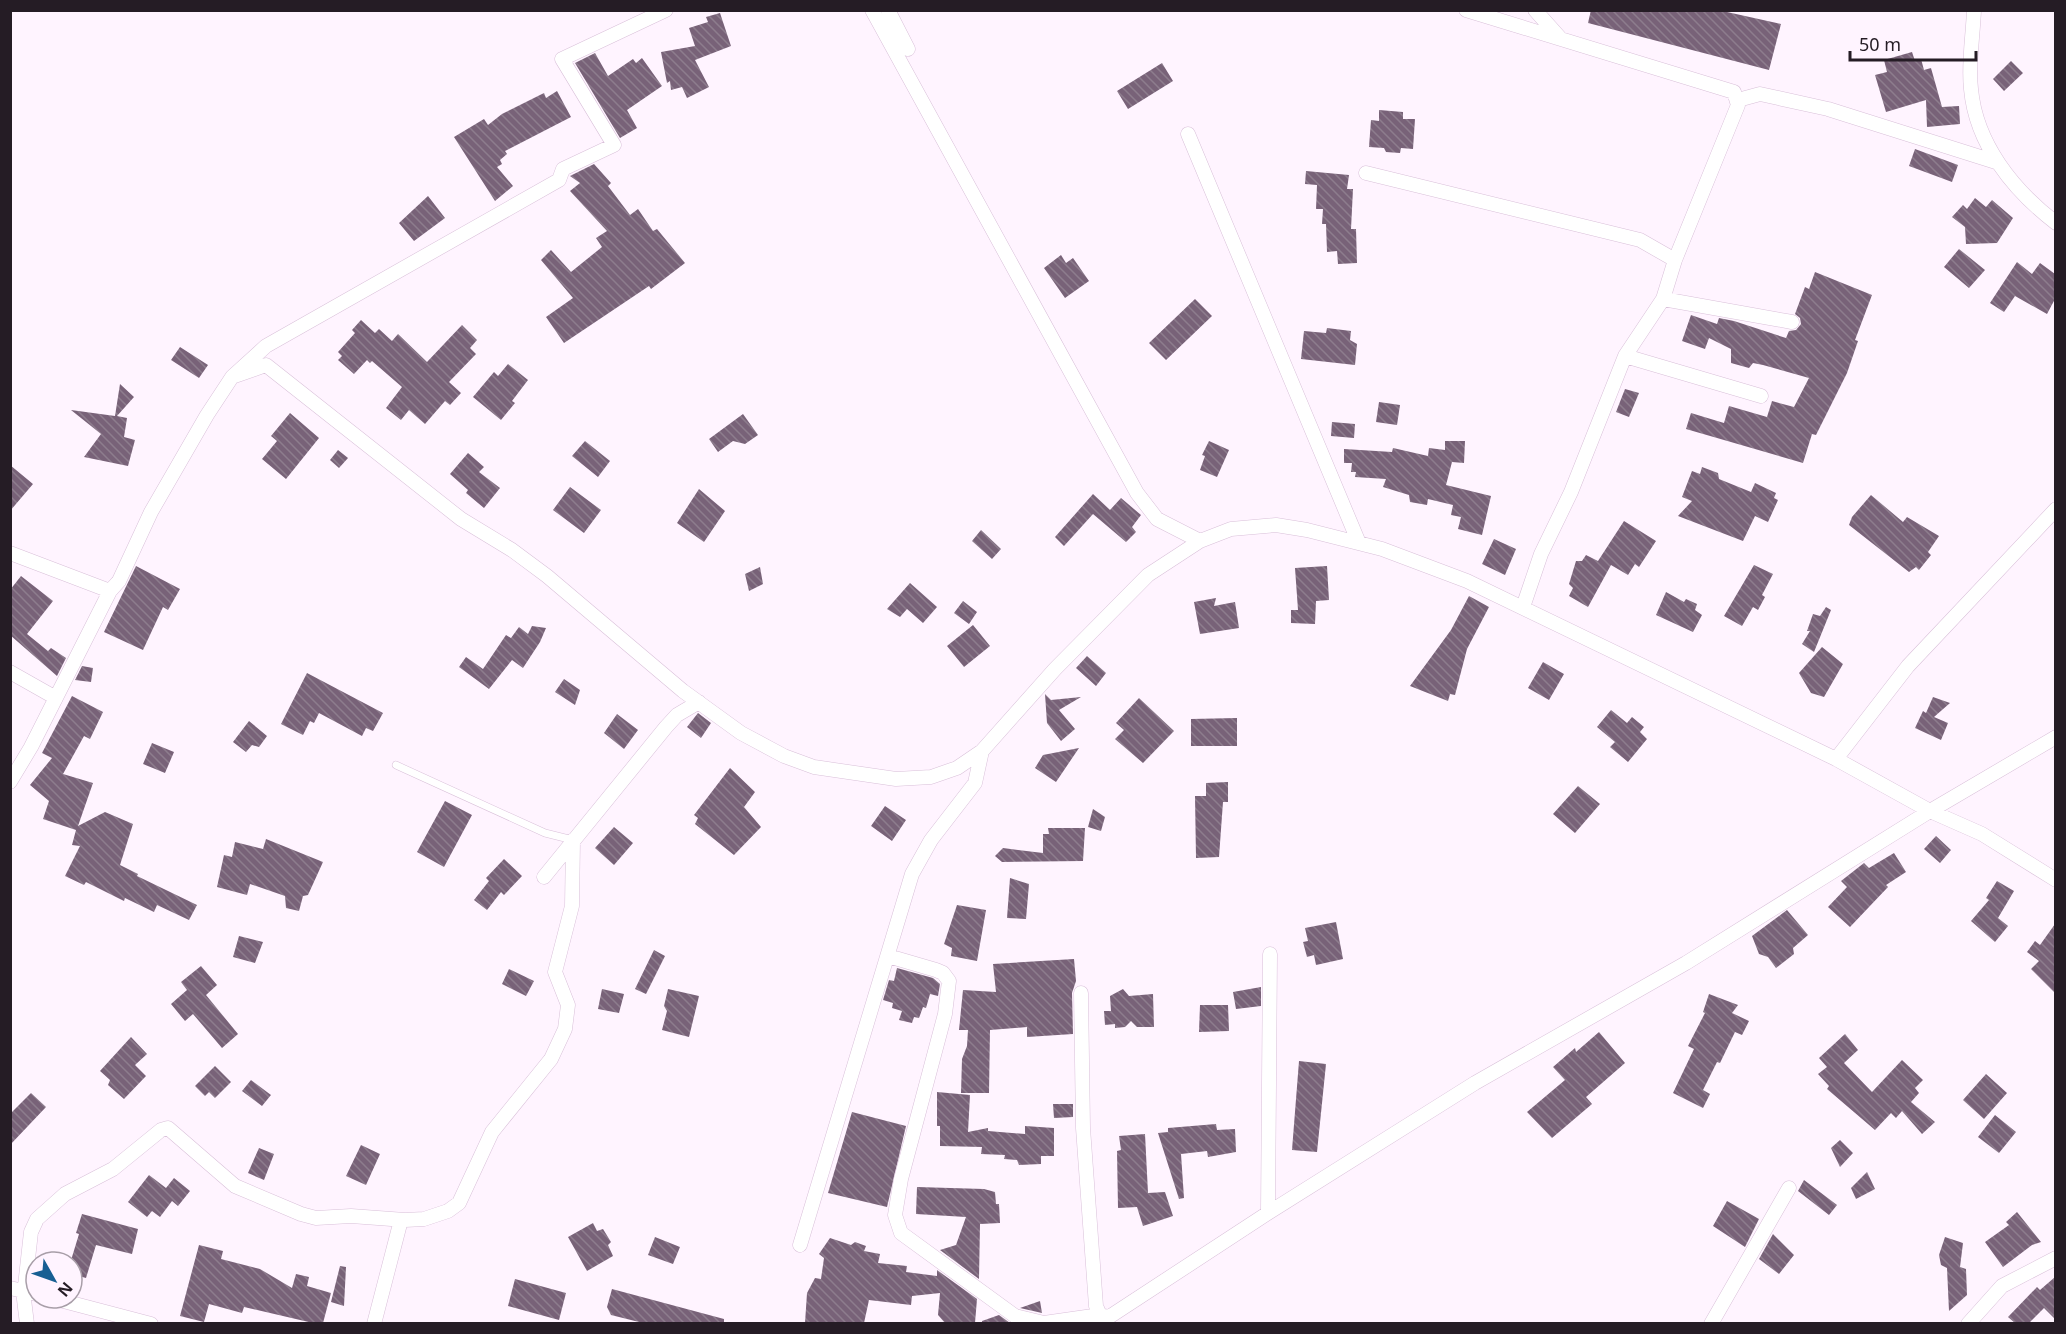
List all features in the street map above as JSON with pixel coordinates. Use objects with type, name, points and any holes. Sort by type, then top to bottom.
[{"type":"street","points":[[10,782],[110,591],[119,581],[151,512],[232,377],[266,346],[559,180],[563,169],[614,145],[562,59],[666,10]]},
{"type":"street","points":[[872,10],[1137,493],[1157,519],[1200,542]]},
{"type":"street","points":[[888,10],[908,50]]},
{"type":"street","points":[[1466,10],[1727,88],[1734,92],[1738,100],[1738,105],[1675,260],[1663,300],[1625,356],[1571,492],[1541,554],[1523,607]]},
{"type":"street","points":[[1535,10],[1562,40]]},
{"type":"street","points":[[1974,10],[1971,90],[1984,138],[1996,162],[2017,187],[2055,223]]},
{"type":"street","points":[[1738,100],[1760,94],[1828,109],[1996,162]]},
{"type":"street","points":[[1188,134],[1359,543]]},
{"type":"street","points":[[1366,173],[1640,240],[1675,260]]},
{"type":"street","points":[[1663,300],[1792,322]]},
{"type":"street","points":[[266,346],[266,364]]},
{"type":"street","points":[[1625,356],[1761,396]]},
{"type":"street","points":[[232,377],[266,364]]},
{"type":"street","points":[[266,364],[461,519],[512,550],[547,576],[699,702],[741,733],[784,756],[814,767],[896,778],[930,777],[957,768],[982,751],[1055,669],[1141,582],[1175,555],[1231,529],[1276,525],[1359,543],[1467,581],[1836,759],[1930,811],[1982,834],[2055,880]]},
{"type":"street","points":[[1836,759],[1908,666],[2055,509]]},
{"type":"street","points":[[10,553],[110,591]]},
{"type":"street","points":[[10,672],[56,698]]},
{"type":"street","points":[[544,877],[666,727],[677,715],[699,702]]},
{"type":"street","points":[[888,956],[936,970],[943,973],[949,981],[945,1014],[900,1188],[895,1215],[901,1233],[1015,1316],[1044,1323],[1100,1315],[1109,1317],[1268,1212],[1475,1083],[1686,963],[1930,811],[2055,737]]},
{"type":"street","points":[[800,1245],[912,874],[932,840],[975,783],[982,751]]},
{"type":"street","points":[[27,1323],[23,1291],[29,1269],[31,1232],[43,1213],[65,1194],[113,1169],[161,1130],[168,1128],[235,1186],[281,1207],[316,1218],[351,1216],[401,1220],[424,1219],[448,1211],[459,1203],[492,1132],[551,1059],[566,1029],[568,1005],[555,972],[572,906],[573,840]]},
{"type":"street","points":[[1268,1212],[1270,954]]},
{"type":"street","points":[[1081,993],[1083,1128],[1096,1306],[1100,1315]]},
{"type":"street","points":[[1711,1323],[1789,1188]]},
{"type":"street","points":[[374,1323],[401,1220]]},
{"type":"street","points":[[1968,1323],[2002,1286],[2055,1258]]},
{"type":"street","points":[[84,1306],[151,1323]]},
{"type":"lane","points":[[396,765],[545,833],[573,840]]},
{"type":"building","points":[[1591,10],[1718,10],[1781,24],[1769,70],[1588,23]]},
{"type":"building","points":[[720,13],[731,46],[695,60],[709,87],[687,98],[682,87],[671,90],[670,81],[667,83],[661,52],[695,46],[689,28],[708,22],[706,17]]},
{"type":"building","points":[[1912,52],[1915,61],[1921,59],[1924,70],[1931,68],[1942,107],[1959,106],[1960,124],[1927,127],[1926,100],[1886,112],[1875,75],[1887,72],[1884,60]]},
{"type":"building","points":[[595,53],[608,76],[633,59],[636,63],[642,58],[662,86],[627,110],[637,128],[620,138],[575,63]]},
{"type":"building","points":[[2011,61],[2023,73],[2004,91],[1993,79]]},
{"type":"building","points":[[1162,63],[1173,81],[1128,109],[1117,91]]},
{"type":"building","points":[[557,91],[571,117],[505,151],[507,154],[500,160],[502,164],[497,167],[513,186],[495,201],[454,137],[484,119],[488,125],[502,114],[544,93],[546,98]]},
{"type":"building","points":[[1379,110],[1403,112],[1403,119],[1415,119],[1413,149],[1401,148],[1400,153],[1386,152],[1384,148],[1369,147],[1371,120],[1379,121]]},
{"type":"building","points":[[1915,149],[1958,165],[1952,182],[1909,166]]},
{"type":"building","points":[[594,164],[611,183],[608,186],[630,215],[638,209],[653,231],[657,229],[685,263],[651,289],[649,286],[564,343],[546,317],[573,298],[541,260],[551,250],[571,272],[602,247],[596,238],[607,231],[570,191],[580,183],[570,176]]},
{"type":"building","points":[[1306,171],[1349,175],[1347,189],[1353,189],[1351,229],[1356,229],[1357,263],[1338,264],[1337,251],[1327,252],[1326,224],[1322,224],[1323,209],[1316,209],[1317,185],[1305,184]]},
{"type":"building","points":[[428,196],[445,218],[414,241],[399,223]]},
{"type":"building","points":[[1975,198],[1986,207],[1992,200],[2013,218],[1997,243],[1966,244],[1965,227],[1952,217],[1963,205],[1967,209]]},
{"type":"building","points":[[1959,249],[1985,270],[1969,288],[1944,267]]},
{"type":"building","points":[[1061,255],[1066,263],[1073,258],[1089,281],[1065,298],[1044,268]]},
{"type":"building","points":[[2017,262],[2032,274],[2040,263],[2055,274],[2055,299],[2047,314],[2015,296],[2004,312],[1990,303]]},
{"type":"building","points":[[1815,272],[1872,295],[1855,340],[1858,341],[1847,373],[1816,435],[1812,434],[1803,463],[1686,429],[1691,413],[1724,423],[1729,406],[1767,417],[1772,401],[1794,407],[1809,378],[1753,363],[1749,368],[1731,363],[1731,349],[1709,338],[1705,349],[1682,341],[1691,315],[1717,324],[1719,318],[1734,321],[1786,338],[1789,331],[1796,330],[1801,324],[1800,318],[1795,314],[1805,287],[1809,289]]},
{"type":"building","points":[[1195,299],[1212,316],[1166,360],[1149,343]]},
{"type":"building","points":[[361,320],[375,333],[379,329],[392,341],[398,334],[427,362],[462,325],[477,340],[470,348],[476,354],[449,382],[461,393],[450,405],[445,401],[425,424],[409,410],[401,420],[386,408],[402,387],[372,361],[370,363],[367,360],[354,374],[338,360],[342,356],[338,352],[355,333],[352,330]]},
{"type":"building","points":[[1327,328],[1351,331],[1350,340],[1357,344],[1355,365],[1301,359],[1304,331],[1326,333]]},
{"type":"building","points":[[180,347],[208,365],[199,378],[171,360]]},
{"type":"building","points":[[508,364],[528,380],[512,401],[515,403],[501,420],[473,397],[494,372],[498,376]]},
{"type":"building","points":[[120,384],[134,397],[117,416],[127,418],[124,437],[135,440],[128,466],[84,457],[101,434],[71,410],[115,416]]},
{"type":"building","points":[[1625,389],[1639,393],[1629,417],[1616,412]]},
{"type":"building","points":[[1379,402],[1400,405],[1397,425],[1376,422]]},
{"type":"building","points":[[290,413],[319,438],[286,479],[262,459],[277,441],[271,436]]},
{"type":"building","points":[[743,414],[758,435],[745,444],[733,441],[718,452],[709,439]]},
{"type":"building","points":[[1332,422],[1355,424],[1354,438],[1331,436]]},
{"type":"building","points":[[585,441],[610,461],[598,477],[572,456]]},
{"type":"building","points":[[1209,441],[1229,450],[1217,477],[1200,470],[1205,456],[1202,455]]},
{"type":"building","points":[[1445,441],[1465,441],[1464,463],[1452,462],[1446,485],[1491,496],[1482,535],[1458,529],[1461,517],[1451,515],[1453,505],[1428,499],[1427,505],[1410,502],[1409,495],[1383,487],[1386,479],[1355,477],[1356,472],[1351,472],[1352,463],[1344,463],[1344,449],[1392,452],[1393,448],[1428,456],[1429,448],[1445,450]]},
{"type":"building","points":[[338,450],[348,458],[339,468],[330,460]]},
{"type":"building","points":[[468,453],[484,467],[479,472],[500,488],[484,508],[466,493],[468,490],[450,474]]},
{"type":"building","points":[[10,465],[33,484],[10,511]]},
{"type":"building","points":[[1702,467],[1718,473],[1719,479],[1751,492],[1755,483],[1776,493],[1774,498],[1778,500],[1768,522],[1755,516],[1743,541],[1678,516],[1692,501],[1682,497],[1692,471],[1700,474]]},
{"type":"building","points":[[570,487],[601,510],[584,533],[553,510]]},
{"type":"building","points":[[699,489],[725,511],[704,542],[677,523]]},
{"type":"building","points":[[1093,494],[1110,510],[1121,498],[1141,515],[1132,527],[1136,532],[1126,542],[1093,514],[1064,546],[1055,537]]},
{"type":"building","points":[[1871,495],[1903,522],[1907,517],[1939,536],[1928,552],[1931,555],[1919,570],[1916,567],[1909,572],[1849,525],[1852,517]]},
{"type":"building","points":[[1624,521],[1656,541],[1639,567],[1635,564],[1628,575],[1611,565],[1588,607],[1569,596],[1573,588],[1569,584],[1576,561],[1582,561],[1586,555],[1598,561]]},
{"type":"building","points":[[981,530],[1001,549],[992,559],[972,541]]},
{"type":"building","points":[[1494,539],[1516,549],[1505,575],[1482,564]]},
{"type":"building","points":[[1754,565],[1773,574],[1762,595],[1765,597],[1758,610],[1753,607],[1742,626],[1724,616]]},
{"type":"building","points":[[136,566],[180,589],[168,610],[163,607],[143,650],[104,632]]},
{"type":"building","points":[[1327,566],[1329,600],[1316,601],[1315,624],[1291,623],[1291,610],[1298,610],[1295,568]]},
{"type":"building","points":[[760,567],[763,584],[749,591],[745,574]]},
{"type":"building","points":[[21,576],[53,601],[27,634],[48,651],[51,648],[66,658],[57,676],[10,635],[10,590]]},
{"type":"building","points":[[910,583],[937,607],[923,623],[907,609],[900,617],[887,609]]},
{"type":"building","points":[[1666,592],[1684,602],[1686,599],[1697,604],[1695,610],[1702,615],[1693,632],[1656,615]]},
{"type":"building","points":[[1469,596],[1489,607],[1467,649],[1455,695],[1450,694],[1448,701],[1410,686],[1451,630]]},
{"type":"building","points":[[1216,598],[1214,606],[1235,602],[1239,628],[1200,634],[1194,602]]},
{"type":"building","points":[[963,601],[977,612],[969,624],[954,613]]},
{"type":"building","points":[[1826,607],[1831,610],[1814,652],[1802,644],[1810,631],[1807,631],[1813,614],[1820,616]]},
{"type":"building","points":[[973,625],[990,646],[964,667],[947,646]]},
{"type":"building","points":[[532,626],[546,628],[523,668],[512,660],[489,689],[459,667],[466,657],[483,669],[506,635],[511,638],[519,627],[528,634]]},
{"type":"building","points":[[1822,647],[1843,664],[1824,697],[1811,693],[1799,673]]},
{"type":"building","points":[[1087,656],[1106,673],[1096,686],[1076,668]]},
{"type":"building","points":[[1543,662],[1564,674],[1549,700],[1528,688]]},
{"type":"building","points":[[82,666],[93,668],[91,682],[75,680]]},
{"type":"building","points":[[307,673],[383,713],[373,731],[366,728],[362,736],[319,713],[314,723],[310,721],[303,735],[281,724]]},
{"type":"building","points":[[564,679],[580,690],[575,705],[555,692]]},
{"type":"building","points":[[1045,694],[1051,700],[1081,697],[1059,710],[1075,729],[1061,741],[1047,723]]},
{"type":"building","points":[[72,696],[103,712],[90,739],[84,736],[63,774],[93,783],[78,826],[105,812],[133,824],[120,865],[138,874],[137,876],[197,905],[189,920],[157,905],[154,912],[125,898],[124,901],[86,882],[84,885],[65,876],[80,846],[72,845],[76,830],[43,819],[49,801],[30,785],[52,758],[42,753]]},
{"type":"building","points":[[1933,697],[1950,703],[1934,717],[1948,723],[1941,740],[1915,728],[1923,711],[1926,713]]},
{"type":"building","points":[[1139,698],[1174,731],[1143,763],[1115,739],[1124,730],[1116,723]]},
{"type":"building","points":[[1611,710],[1627,723],[1632,717],[1644,727],[1640,732],[1647,739],[1628,762],[1610,747],[1615,742],[1597,727]]},
{"type":"building","points":[[698,713],[711,723],[701,738],[687,727]]},
{"type":"building","points":[[617,714],[638,730],[624,749],[604,733]]},
{"type":"building","points":[[1237,718],[1237,746],[1191,746],[1191,719]]},
{"type":"building","points":[[249,721],[267,736],[259,747],[252,745],[246,752],[233,742]]},
{"type":"building","points":[[152,743],[174,752],[165,773],[143,764]]},
{"type":"building","points":[[1079,748],[1056,782],[1035,768],[1043,755]]},
{"type":"building","points":[[730,768],[755,792],[744,807],[761,827],[734,855],[695,824],[698,818],[694,815]]},
{"type":"building","points":[[1228,782],[1228,802],[1223,802],[1219,857],[1196,858],[1195,796],[1206,796],[1206,783]]},
{"type":"building","points":[[1578,786],[1600,804],[1575,833],[1553,814]]},
{"type":"building","points":[[445,801],[472,815],[444,867],[417,852]]},
{"type":"building","points":[[885,806],[906,820],[892,841],[871,826]]},
{"type":"building","points":[[1093,809],[1105,817],[1101,831],[1088,827]]},
{"type":"building","points":[[614,827],[633,843],[614,865],[595,848]]},
{"type":"building","points":[[1048,828],[1085,828],[1083,861],[1002,862],[995,856],[1003,848],[1043,853],[1043,834],[1049,834]]},
{"type":"building","points":[[1936,836],[1951,850],[1940,863],[1924,849]]},
{"type":"building","points":[[266,839],[323,862],[308,895],[303,896],[299,911],[286,908],[285,896],[250,884],[247,895],[217,887],[224,855],[232,857],[235,842],[263,849]]},
{"type":"building","points":[[1894,853],[1906,872],[1886,885],[1888,887],[1850,927],[1828,907],[1847,887],[1841,881],[1864,863],[1869,868]]},
{"type":"building","points":[[504,859],[522,876],[504,895],[501,892],[487,910],[474,900],[489,881],[486,878]]},
{"type":"building","points":[[1010,878],[1029,884],[1026,919],[1007,918]]},
{"type":"building","points":[[1997,881],[2014,891],[1998,918],[2008,926],[1995,942],[1971,921],[1989,900],[1986,898]]},
{"type":"building","points":[[957,905],[986,910],[977,961],[951,956],[952,948],[944,944]]},
{"type":"building","points":[[1787,910],[1808,935],[1793,948],[1794,954],[1776,968],[1768,957],[1759,954],[1752,936]]},
{"type":"building","points":[[1336,922],[1343,959],[1316,965],[1314,955],[1307,957],[1303,942],[1308,941],[1305,928]]},
{"type":"building","points":[[2055,924],[2055,993],[2031,969],[2039,961],[2027,952],[2035,941],[2040,945]]},
{"type":"building","points":[[239,936],[263,942],[255,963],[233,957]]},
{"type":"building","points":[[654,950],[665,956],[646,994],[635,989]]},
{"type":"building","points":[[1074,959],[1076,981],[1072,993],[1073,1034],[1027,1037],[1027,1027],[990,1030],[989,1093],[961,1093],[962,1059],[967,1046],[968,1030],[959,1030],[963,990],[996,992],[993,964]]},
{"type":"building","points":[[201,966],[217,985],[206,995],[238,1034],[222,1048],[193,1014],[185,1021],[171,1004],[187,990],[181,982]]},
{"type":"building","points":[[897,968],[933,978],[940,984],[938,996],[930,994],[926,1008],[923,1007],[919,1018],[914,1017],[912,1023],[899,1020],[902,1011],[892,1008],[893,1003],[883,1000],[889,980],[894,981]]},
{"type":"building","points":[[509,969],[534,981],[526,996],[502,984]]},
{"type":"building","points":[[1261,987],[1261,1006],[1236,1009],[1233,992]]},
{"type":"building","points":[[602,989],[624,994],[619,1013],[598,1009]]},
{"type":"building","points":[[668,989],[699,996],[689,1037],[662,1030],[667,1011],[664,1006]]},
{"type":"building","points":[[1123,989],[1129,996],[1153,994],[1154,1027],[1137,1027],[1131,1021],[1125,1027],[1115,1028],[1115,1024],[1105,1025],[1104,1011],[1111,1011],[1110,996]]},
{"type":"building","points":[[1709,994],[1738,1005],[1732,1013],[1749,1021],[1742,1035],[1735,1032],[1720,1063],[1717,1062],[1703,1090],[1710,1094],[1703,1108],[1673,1093],[1694,1049],[1688,1046],[1705,1013],[1703,1012]]},
{"type":"building","points":[[1200,1005],[1228,1005],[1229,1031],[1199,1032]]},
{"type":"building","points":[[1599,1032],[1625,1063],[1586,1097],[1592,1104],[1552,1138],[1527,1112],[1565,1080],[1553,1067],[1575,1048],[1576,1052]]},
{"type":"building","points":[[1845,1034],[1858,1050],[1844,1063],[1872,1092],[1902,1060],[1923,1080],[1915,1088],[1919,1093],[1911,1102],[1935,1122],[1922,1134],[1902,1111],[1896,1118],[1891,1113],[1875,1130],[1827,1089],[1829,1086],[1818,1074],[1827,1067],[1819,1058]]},
{"type":"building","points":[[131,1037],[147,1054],[135,1065],[146,1076],[124,1099],[108,1085],[110,1080],[100,1071]]},
{"type":"building","points":[[1299,1061],[1326,1064],[1317,1152],[1292,1150]]},
{"type":"building","points":[[215,1066],[231,1082],[215,1098],[209,1092],[205,1096],[195,1086]]},
{"type":"building","points":[[1986,1074],[2007,1093],[1984,1119],[1963,1100]]},
{"type":"building","points":[[251,1080],[271,1095],[262,1106],[242,1091]]},
{"type":"building","points":[[937,1092],[970,1095],[968,1132],[988,1128],[988,1131],[1025,1134],[1025,1126],[1054,1128],[1054,1156],[1041,1156],[1041,1164],[1019,1165],[1017,1160],[1004,1159],[1005,1155],[981,1154],[982,1147],[940,1146],[940,1126],[937,1126]]},
{"type":"building","points":[[31,1093],[46,1107],[10,1145],[10,1114]]},
{"type":"building","points":[[1053,1104],[1073,1104],[1073,1117],[1054,1118]]},
{"type":"building","points":[[852,1112],[906,1126],[887,1207],[828,1193]]},
{"type":"building","points":[[1995,1115],[2016,1132],[1999,1153],[1978,1137]]},
{"type":"building","points":[[1216,1124],[1217,1130],[1235,1129],[1236,1152],[1208,1157],[1207,1151],[1181,1154],[1184,1198],[1179,1199],[1158,1133],[1168,1132],[1168,1128]]},
{"type":"building","points":[[1145,1134],[1148,1193],[1165,1192],[1173,1216],[1143,1226],[1137,1207],[1118,1208],[1117,1151],[1121,1150],[1119,1136]]},
{"type":"building","points":[[1840,1140],[1853,1153],[1840,1167],[1831,1148]]},
{"type":"building","points":[[361,1145],[380,1154],[366,1185],[346,1176]]},
{"type":"building","points":[[259,1148],[274,1154],[264,1180],[248,1173]]},
{"type":"building","points":[[1867,1172],[1875,1189],[1856,1199],[1851,1188]]},
{"type":"building","points":[[149,1175],[166,1188],[174,1178],[190,1191],[178,1206],[172,1201],[160,1217],[152,1211],[147,1217],[128,1202]]},
{"type":"building","points":[[1804,1180],[1837,1205],[1829,1215],[1798,1191]]},
{"type":"building","points":[[917,1187],[984,1189],[995,1192],[996,1204],[999,1204],[1000,1223],[980,1224],[979,1279],[940,1250],[956,1245],[966,1217],[916,1214]]},
{"type":"building","points":[[1727,1201],[1759,1219],[1745,1247],[1713,1226]]},
{"type":"building","points":[[2017,1212],[2041,1242],[2032,1245],[2003,1267],[1985,1242],[2009,1225],[2006,1222]]},
{"type":"building","points":[[82,1214],[138,1229],[132,1254],[96,1245],[86,1278],[84,1277],[84,1250],[74,1250],[79,1234],[76,1233]]},
{"type":"building","points":[[593,1223],[597,1231],[603,1229],[611,1242],[608,1245],[613,1256],[587,1271],[568,1237]]},
{"type":"building","points":[[1773,1234],[1794,1255],[1779,1274],[1759,1259]]},
{"type":"building","points":[[655,1237],[680,1247],[673,1264],[648,1255]]},
{"type":"building","points":[[1945,1237],[1963,1243],[1960,1267],[1966,1269],[1967,1295],[1949,1311],[1947,1268],[1941,1265],[1939,1255]]},
{"type":"building","points":[[830,1238],[851,1245],[855,1242],[866,1246],[864,1251],[880,1254],[878,1263],[907,1266],[906,1272],[937,1276],[937,1270],[977,1299],[975,1323],[945,1323],[938,1315],[940,1293],[912,1296],[911,1305],[869,1300],[864,1323],[805,1323],[807,1293],[815,1278],[821,1279],[824,1258],[819,1254]]},
{"type":"building","points":[[199,1245],[223,1251],[221,1259],[260,1269],[292,1288],[296,1274],[309,1277],[307,1286],[331,1293],[323,1323],[313,1323],[244,1307],[242,1313],[209,1304],[204,1322],[180,1316]]},
{"type":"building","points":[[340,1266],[346,1267],[344,1306],[331,1302]]},
{"type":"building","points":[[2055,1277],[2055,1319],[2044,1308],[2029,1323],[2015,1323],[2008,1317],[2037,1287],[2040,1290]]},
{"type":"building","points":[[515,1279],[566,1293],[559,1320],[508,1306]]},
{"type":"building","points":[[612,1289],[724,1319],[724,1323],[643,1323],[611,1315],[607,1307]]},
{"type":"building","points":[[1040,1301],[1042,1313],[1020,1308]]},
{"type":"building","points":[[999,1315],[1010,1323],[982,1323],[982,1321]]}]
